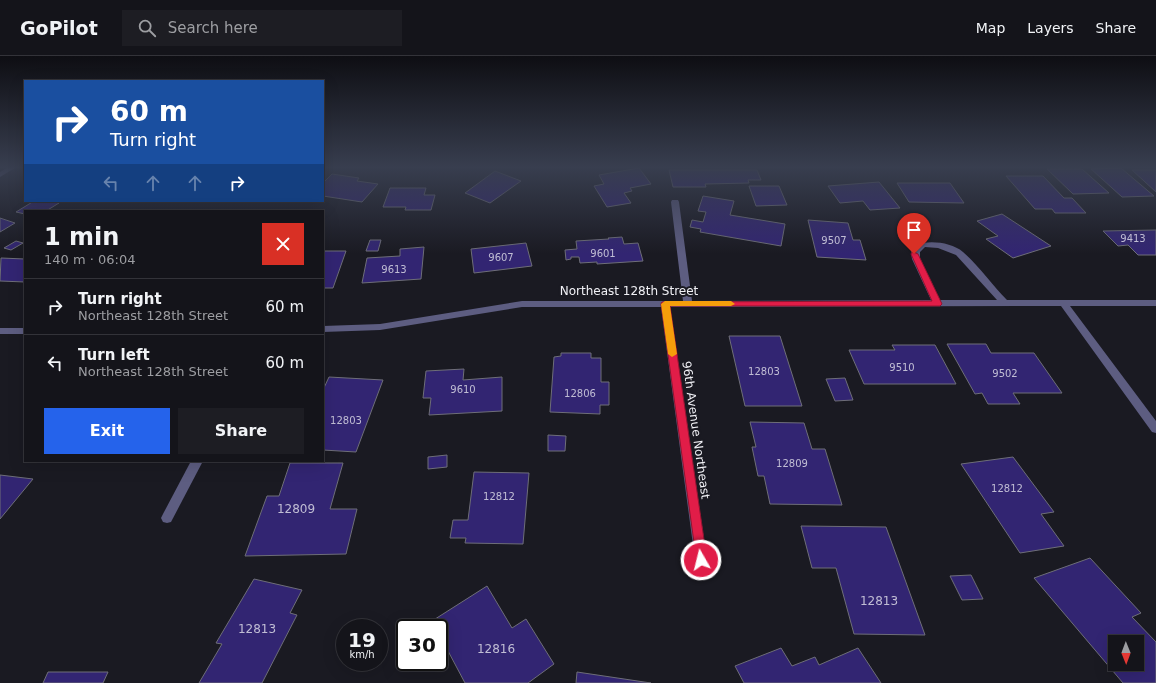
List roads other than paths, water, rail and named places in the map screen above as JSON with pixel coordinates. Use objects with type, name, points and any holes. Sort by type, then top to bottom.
[{"type":"street","points":[[675,202],[688,304]]},
{"type":"street","points":[[937,304],[914,254],[921,246],[944,246],[959,253],[1004,304]]},
{"type":"street","name":"Northeast 128th Street","points":[[324,329],[380,327],[522,304],[1156,303]]},
{"type":"street","name":"96th Avenue Northeast","points":[[665,304],[701,560]]},
{"type":"street","points":[[1063,304],[1156,429]]},
{"type":"street","points":[[0,330],[24,330]]},
{"type":"street","points":[[167,518],[196,462]]}]
